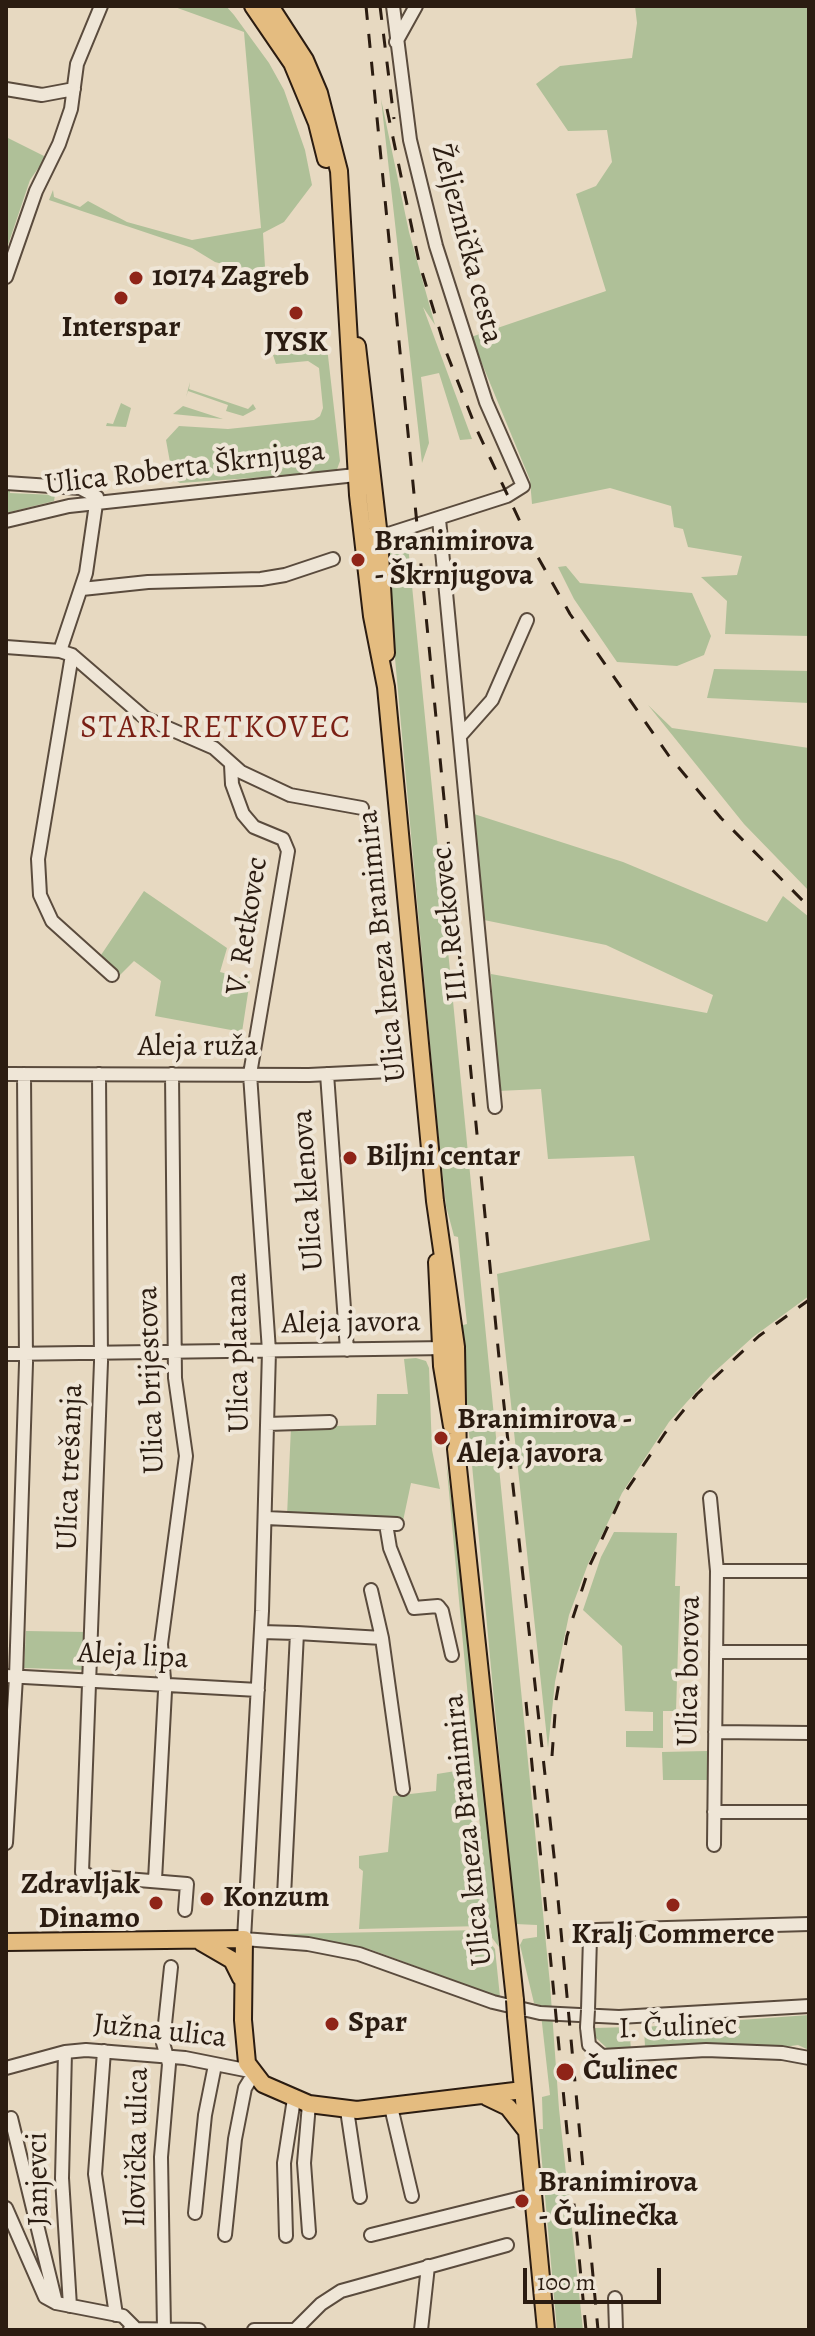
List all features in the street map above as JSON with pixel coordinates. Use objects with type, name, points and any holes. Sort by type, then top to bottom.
[{"type":"main road","name":"Ulica kneza Branimira","points":[[253,6],[273,32],[308,96],[340,215]]},
{"type":"main road","name":"Ulica kneza Branimira","points":[[270,6],[305,60],[330,122],[339,171],[340,215],[364,474],[372,616],[386,687]]},
{"type":"main road","name":"Ulica kneza Branimira","points":[[364,474],[379,537],[386,687],[458,1459],[546,2330]]},
{"type":"main road","points":[[6,1942],[244,1939],[244,2044],[252,2073]]},
{"type":"main road","points":[[197,1940],[232,1960],[243,1983]]},
{"type":"main road","name":"Južna ulica","points":[[252,2073],[302,2101],[347,2110],[523,2090]]},
{"type":"main road","points":[[482,2096],[502,2102],[527,2131]]},
{"type":"street","points":[[6,277],[40,182],[59,144],[74,89],[77,64],[101,6]]},
{"type":"street","name":"Željeznička cesta","points":[[393,6],[410,140],[436,246],[486,402],[523,486],[507,496],[439,519]]},
{"type":"street","points":[[396,42],[416,6]]},
{"type":"street","points":[[6,89],[42,95],[74,89]]},
{"type":"street","name":"Ulica Roberta Škrnjuga","points":[[6,521],[56,508],[256,483],[364,474]]},
{"type":"street","points":[[6,483],[80,488],[95,493],[98,504],[66,653],[38,859],[40,895],[52,921],[112,975]]},
{"type":"street","points":[[379,537],[439,519]]},
{"type":"street","name":"III. Retkovec","points":[[439,519],[495,1107]]},
{"type":"street","points":[[82,589],[148,582],[261,579],[285,575],[333,559]]},
{"type":"street","points":[[460,736],[492,700],[527,620]]},
{"type":"street","points":[[6,647],[66,653],[145,718],[214,748],[231,765],[290,795],[362,808]]},
{"type":"street","name":"V. Retkovec","points":[[231,765],[232,784],[248,822],[283,839],[288,851],[250,1074]]},
{"type":"street","name":"Aleja ruža","points":[[6,1074],[327,1074],[390,1071]]},
{"type":"street","points":[[6,1843],[26,1353],[24,1074]]},
{"type":"street","name":"Ulica trešanja","points":[[99,1074],[101,1352],[91,1681],[81,1861],[82,1872],[90,1876],[155,1880]]},
{"type":"street","name":"Ulica brijestova","points":[[155,1880],[163,1683],[161,1644],[186,1456],[176,1391],[172,1074]]},
{"type":"street","name":"Ulica platana","points":[[244,1939],[266,1518],[269,1351],[250,1074]]},
{"type":"street","name":"Ulica klenova","points":[[327,1074],[347,1350]]},
{"type":"street","name":"Aleja javora","points":[[6,1354],[448,1348]]},
{"type":"street","points":[[267,1424],[330,1422]]},
{"type":"street","name":"Ulica borova","points":[[710,1498],[717,1571],[714,1845]]},
{"type":"street","points":[[266,1518],[391,1524],[390,1548],[414,1608],[438,1606],[442,1611],[452,1655]]},
{"type":"street","points":[[717,1571],[809,1571]]},
{"type":"street","points":[[371,1590],[382,1638],[403,1789]]},
{"type":"street","points":[[261,1632],[382,1638]]},
{"type":"street","points":[[284,1896],[297,1633]]},
{"type":"street","points":[[716,1652],[809,1652]]},
{"type":"street","name":"Aleja lipa","points":[[11,1676],[258,1690]]},
{"type":"street","points":[[715,1732],[809,1733]]},
{"type":"street","points":[[714,1812],[809,1812]]},
{"type":"street","points":[[155,1880],[187,1884],[185,1910]]},
{"type":"street","name":"I. Čulinec","points":[[809,1924],[596,1930],[590,1937],[587,2027],[589,2045],[597,2054],[608,2057],[706,2050],[782,2053],[809,2058]]},
{"type":"street","points":[[244,1939],[308,1944],[359,1954],[493,2002],[540,2013],[619,2017],[809,2006]]},
{"type":"street","name":"Ilovička ulica","points":[[164,2329],[161,2157],[167,2056],[163,2043],[171,1967]]},
{"type":"street","points":[[104,2051],[95,2174],[116,2315]]},
{"type":"street","name":"Južna ulica","points":[[6,2068],[65,2052],[104,2051],[167,2056],[252,2073]]},
{"type":"street","name":"Janjevci","points":[[65,2052],[63,2190],[70,2306]]},
{"type":"street","points":[[195,2213],[201,2141],[215,2065]]},
{"type":"street","points":[[225,2235],[235,2139],[245,2088],[252,2073]]},
{"type":"street","points":[[302,2101],[309,2232]]},
{"type":"street","points":[[286,2236],[284,2163],[302,2101]]},
{"type":"street","points":[[391,2107],[412,2196]]},
{"type":"street","points":[[347,2110],[360,2197]]},
{"type":"street","points":[[11,2118],[56,2303]]},
{"type":"street","points":[[371,2235],[533,2195]]},
{"type":"street","points":[[6,2208],[39,2289],[56,2303],[131,2320],[131,2329],[199,2330]]},
{"type":"street","points":[[254,2330],[296,2330],[332,2296],[507,2245]]},
{"type":"street","points":[[421,2330],[428,2266]]},
{"type":"street","points":[[615,2298],[616,2330]]},
{"type":"green space","points":[[172,6],[226,6],[269,63],[284,90],[305,150],[312,185],[284,222],[263,233],[265,267],[252,272],[215,262],[192,248],[49,200],[53,190],[54,197],[80,207],[88,201],[127,222],[192,240],[261,228],[244,32]]},
{"type":"green space","points":[[635,6],[809,6],[809,636],[725,634],[727,601],[701,577],[737,575],[742,556],[688,547],[683,529],[674,527],[671,506],[610,488],[532,504],[530,480],[471,337],[606,291],[576,194],[596,186],[612,162],[607,130],[568,131],[536,84],[560,66],[632,58],[637,23]]},
{"type":"green space","points":[[381,99],[409,232],[435,325],[423,307],[472,439],[460,440],[439,373],[421,377],[429,443],[422,463]]},
{"type":"green space","points":[[6,137],[46,157],[30,180],[6,251]]},
{"type":"green space","points":[[327,347],[340,461],[336,472],[180,483],[173,479],[166,440],[179,426],[228,429],[314,420],[320,416],[323,408],[319,368],[308,361],[276,364],[273,355]]},
{"type":"green space","points":[[190,382],[189,389],[248,409],[253,404],[256,409],[243,416],[226,411],[228,405],[188,391],[186,397]]},
{"type":"green space","points":[[121,403],[131,408],[126,427],[106,426],[107,423],[113,424]]},
{"type":"green space","points":[[183,406],[223,419],[173,414]]},
{"type":"green space","points":[[6,486],[10,486],[10,493],[55,495],[54,501],[6,513]]},
{"type":"green space","points":[[407,535],[583,2330],[557,2330],[539,2129],[543,2129],[542,2097],[550,2095],[540,2005],[534,2003],[520,1945],[523,1939],[537,1937],[537,1925],[515,1924],[459,1326],[467,1324],[458,1237],[454,1236],[446,1206],[437,1121],[385,548],[391,541]]},
{"type":"green space","points":[[566,566],[580,583],[692,593],[711,636],[704,655],[677,666],[617,662],[574,599],[558,567]]},
{"type":"green space","points":[[714,669],[809,671],[809,703],[707,698]]},
{"type":"green space","points":[[648,705],[672,728],[809,748],[809,891],[744,824]]},
{"type":"green space","points":[[474,814],[623,862],[767,922],[783,896],[809,917],[809,1296],[753,1337],[711,1375],[669,1422],[622,1493],[588,1564],[569,1615],[555,1682],[548,1748],[497,1274],[650,1240],[634,1156],[548,1159],[541,1089],[498,1091],[491,974],[707,1013],[713,995],[606,945],[484,920]]},
{"type":"green space","points":[[144,891],[227,948],[220,972],[250,980],[242,1032],[155,1016],[161,981],[134,961],[118,977],[97,961]]},
{"type":"green space","points":[[404,1359],[426,1361],[429,1368],[432,1450],[440,1489],[411,1483],[403,1521],[287,1516],[291,1427],[376,1425],[377,1394],[408,1394]]},
{"type":"green space","points":[[446,1460],[462,1575],[499,1947],[490,1935]]},
{"type":"green space","points":[[614,1532],[677,1533],[675,1586],[680,1586],[676,1711],[663,1711],[663,1748],[626,1747],[626,1731],[653,1731],[653,1712],[625,1711],[622,1646],[583,1610],[601,1557]]},
{"type":"green space","points":[[26,1631],[88,1632],[86,1670],[24,1668]]},
{"type":"green space","points":[[707,1751],[707,1780],[663,1780],[662,1752]]},
{"type":"green space","points":[[468,1769],[482,1926],[359,1929],[363,1871],[359,1868],[359,1856],[388,1852],[393,1796],[436,1791],[437,1774]]},
{"type":"green space","points":[[480,1930],[495,1949],[500,1997],[369,1949],[283,1934]]},
{"type":"green space","points":[[809,2015],[809,2050],[798,2045],[769,2049],[645,2047],[644,2027]]},
{"type":"green space","points":[[629,2027],[631,2049],[609,2050],[595,2037],[595,2028]]},
{"type":"railway","points":[[366,6],[501,1378],[554,1856],[598,2330]]},
{"type":"railway","points":[[380,6],[394,119]]},
{"type":"railway","points":[[387,109],[419,262],[447,354],[476,428],[531,545],[570,614],[669,756],[721,818],[809,907]]},
{"type":"railway","points":[[552,1756],[556,1700],[567,1636],[590,1565],[620,1500],[665,1433],[697,1394],[759,1336],[809,1300]]},
{"type":"railway","points":[[526,1702],[586,2330]]},
{"type":"place","name":"10174 Zagreb","points":[[136,278]]},
{"type":"place","name":"Interspar","points":[[121,298]]},
{"type":"place","name":"JYSK","points":[[296,313]]},
{"type":"place","name":"Branimirova - Škrnjugova","points":[[358,560]]},
{"type":"place","name":"Biljni centar","points":[[350,1158]]},
{"type":"place","name":"Branimirova - Aleja javora","points":[[441,1438]]},
{"type":"place","name":"Konzum","points":[[207,1899]]},
{"type":"place","name":"Zdravljak Dinamo","points":[[156,1903]]},
{"type":"place","name":"Kralj Commerce","points":[[673,1905]]},
{"type":"place","name":"Spar","points":[[332,2024]]},
{"type":"place","name":"Čulinec","points":[[565,2072]]},
{"type":"place","name":"Branimirova - Čulinečka","points":[[522,2201]]},
{"type":"district","name":"STARI RETKOVEC","points":[[216,729]]}]
